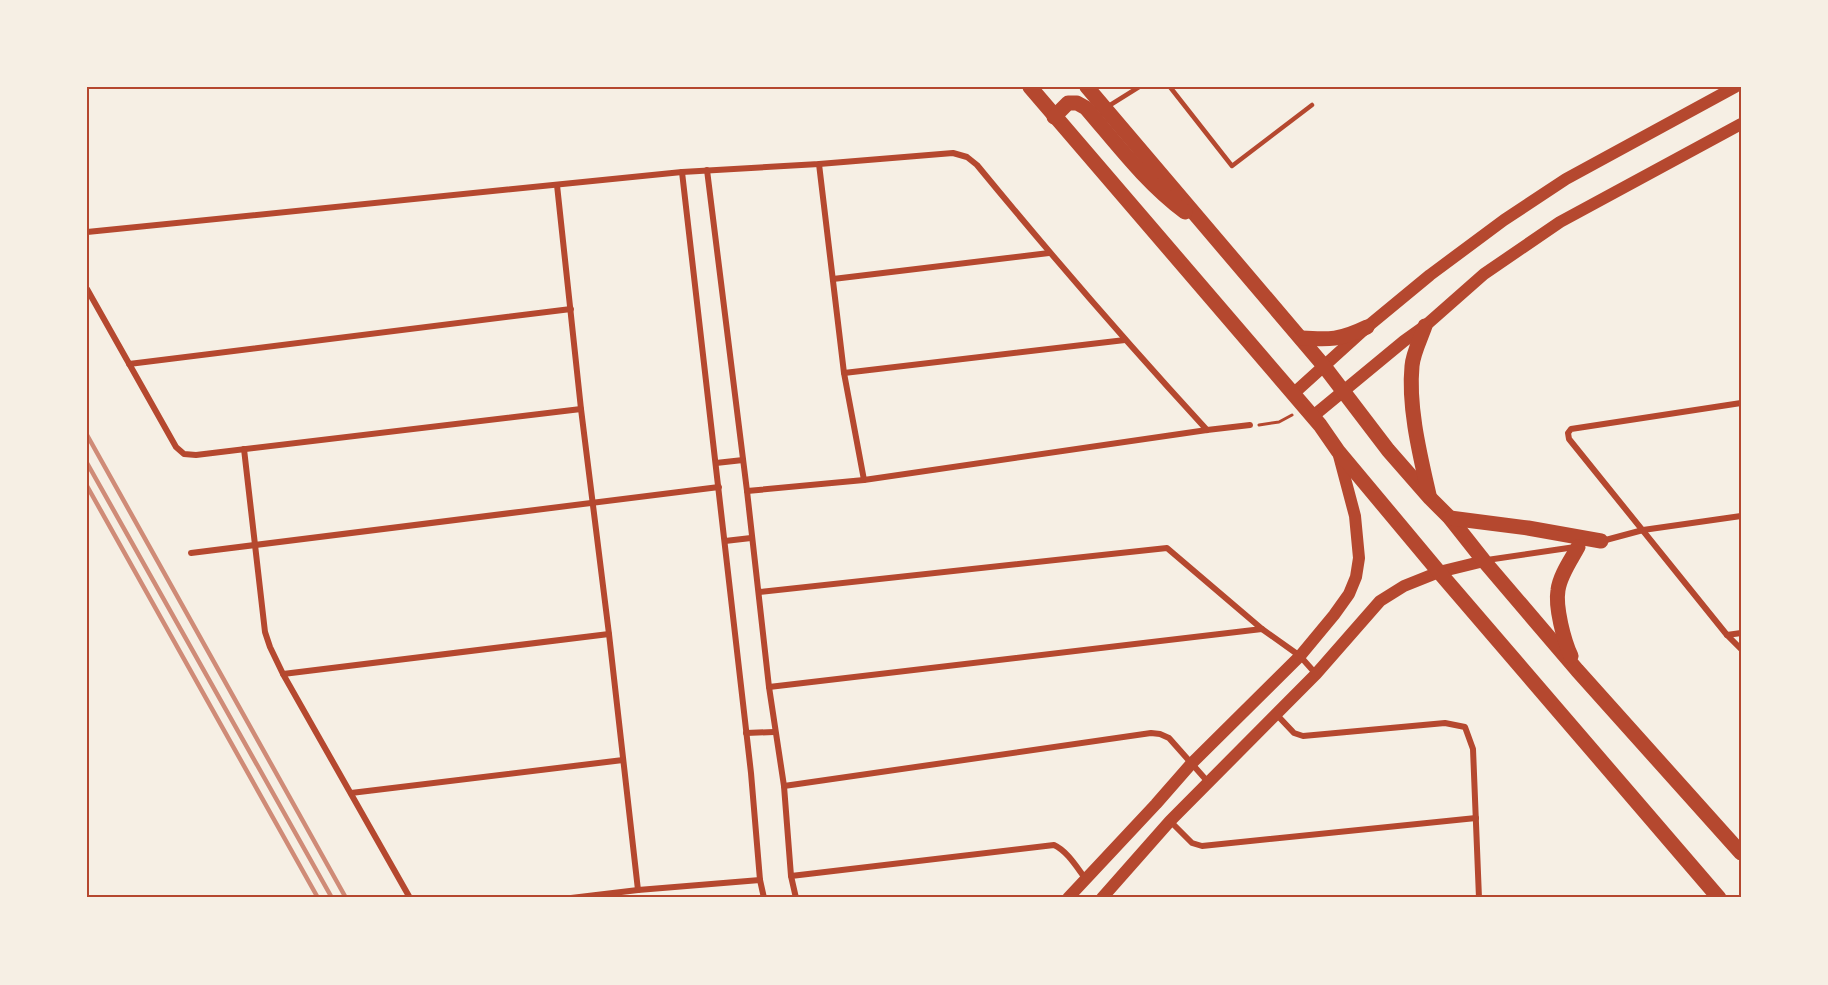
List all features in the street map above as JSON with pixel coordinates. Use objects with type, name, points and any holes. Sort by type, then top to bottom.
[{"type":"highway","points":[[1030,87],[1293,394],[1439,572],[1719,898]]},
{"type":"highway","points":[[1087,87],[1301,338],[1344,390],[1388,450],[1450,518],[1577,670],[1741,853]]},
{"type":"highway","points":[[1054,117],[1068,103],[1077,103],[1086,108],[1168,199],[1204,226]]},
{"type":"highway","points":[[1425,326],[1412,364],[1412,391],[1415,434],[1430,498]]},
{"type":"highway","points":[[1301,338],[1324,340],[1347,337],[1367,327]]},
{"type":"highway","points":[[1450,518],[1528,528],[1601,541]]},
{"type":"highway","points":[[1577,670],[1564,640],[1557,591],[1565,570],[1578,547]]},
{"type":"main road","points":[[1293,394],[1367,327],[1430,275],[1504,220],[1566,179],[1735,87]]},
{"type":"main road","points":[[1308,412],[1344,390],[1425,326],[1484,274],[1560,222],[1741,124]]},
{"type":"main road","points":[[1070,897],[1191,764],[1300,656],[1349,594],[1356,578],[1359,558],[1354,516],[1338,451]]},
{"type":"main road","points":[[1102,898],[1170,821],[1316,674],[1380,601],[1404,586],[1439,572],[1484,561]]},
{"type":"street","points":[[87,232],[682,172],[953,153],[967,157],[977,165],[1049,253],[1207,430]]},
{"type":"street","points":[[819,164],[844,373],[864,480]]},
{"type":"street","points":[[707,170],[774,732],[784,786],[790,876],[796,898]]},
{"type":"street","points":[[682,172],[725,541],[760,880],[764,898]]},
{"type":"street","points":[[557,185],[638,890]]},
{"type":"street","points":[[833,279],[1049,253]]},
{"type":"street","points":[[87,289],[176,447],[184,454],[581,409]]},
{"type":"street","points":[[129,364],[570,309]]},
{"type":"street","points":[[844,373],[1125,340]]},
{"type":"street","points":[[1741,403],[1572,429],[1568,433],[1569,439],[1727,635],[1741,649]]},
{"type":"street","points":[[747,491],[864,480],[1207,430],[1250,426]]},
{"type":"street","points":[[244,449],[265,632],[270,647],[410,898]]},
{"type":"street","points":[[716,463],[743,460]]},
{"type":"street","points":[[191,553],[719,487]]},
{"type":"street","points":[[1484,561],[1578,547],[1643,530],[1741,516]]},
{"type":"street","points":[[725,541],[751,538]]},
{"type":"street","points":[[759,592],[1167,548],[1262,629],[1300,656],[1316,674]]},
{"type":"street","points":[[769,687],[1262,629]]},
{"type":"street","points":[[1727,635],[1741,633]]},
{"type":"street","points":[[283,674],[609,634]]},
{"type":"street","points":[[1277,714],[1294,733],[1303,736],[1445,723],[1465,727],[1473,749],[1479,898]]},
{"type":"street","points":[[746,733],[774,732]]},
{"type":"street","points":[[784,786],[1151,733],[1169,738],[1208,782]]},
{"type":"street","points":[[351,793],[623,760]]},
{"type":"street","points":[[1170,821],[1192,843],[1202,846],[1476,818]]},
{"type":"street","points":[[790,876],[1054,844],[1067,855],[1085,878]]},
{"type":"street","points":[[571,898],[760,880]]},
{"type":"lane","points":[[1105,108],[1139,87]]},
{"type":"lane","points":[[1170,87],[1232,166],[1312,105]]},
{"type":"path","points":[[1250,426],[1279,422],[1308,412]]},
{"type":"railway","points":[[87,435],[346,898]]},
{"type":"railway","points":[[87,463],[332,898]]},
{"type":"railway","points":[[87,486],[318,898]]}]
